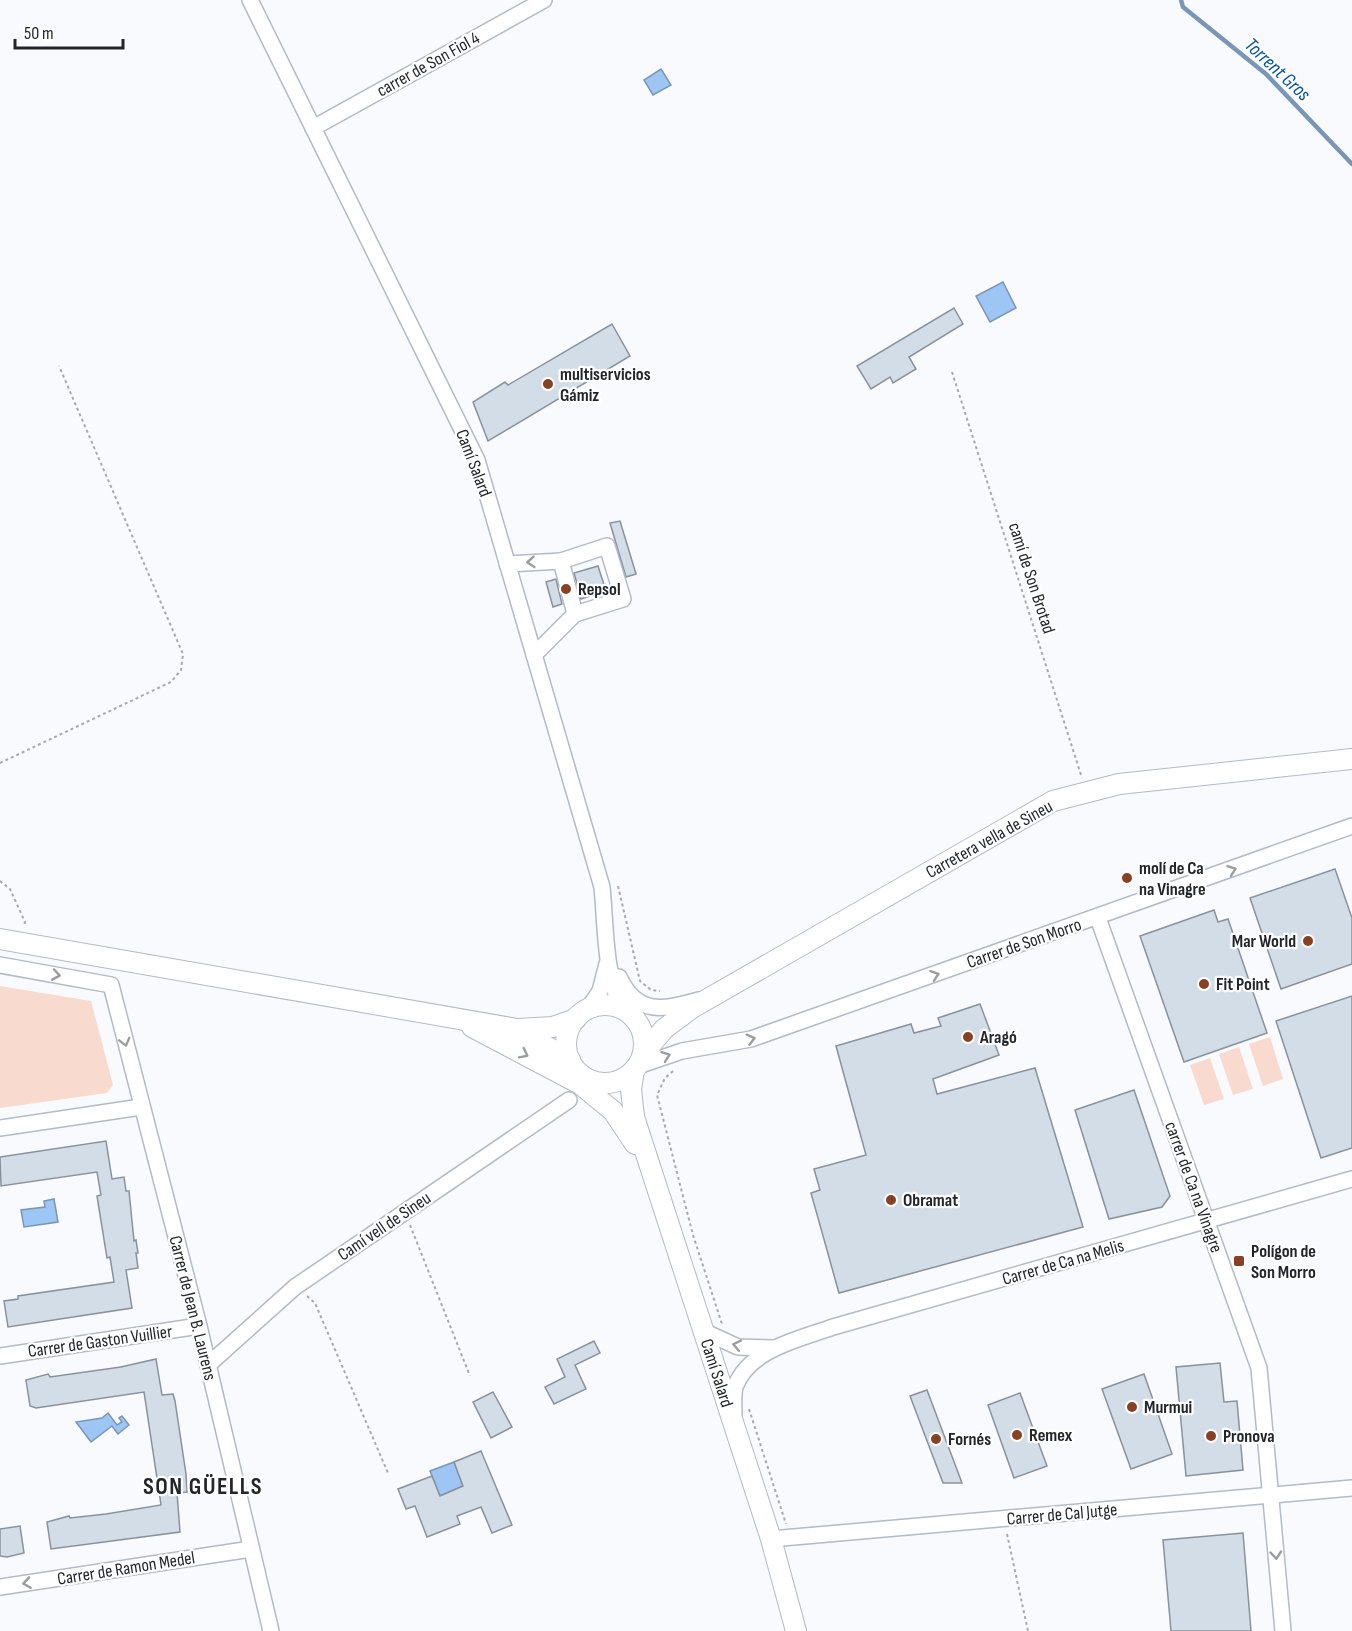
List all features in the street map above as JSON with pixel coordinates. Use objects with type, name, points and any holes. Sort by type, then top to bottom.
[{"type":"main road","name":"Carretera vella de Sineu","points":[[638,1063],[664,1029],[692,1008],[1053,801],[1119,784],[1352,759]]},
{"type":"main road","points":[[0,939],[517,1029],[553,1027],[602,1005],[626,1012],[641,1033],[638,1063],[620,1080],[603,1082],[585,1077],[570,1060],[517,1029]]},
{"type":"main road","name":"Carretera vella de Sineu","points":[[626,1012],[644,1019],[662,1018],[692,1008]]},
{"type":"main road","points":[[570,1060],[566,1042],[567,1033],[582,1014]]},
{"type":"main road","points":[[453,1017],[554,1069],[598,1097],[613,1111],[653,1173]]},
{"type":"main road","name":"Camí Salard","points":[[638,1063],[631,1089],[634,1117],[771,1539],[796,1631]]},
{"type":"main road","name":"Camí Salard","points":[[603,1082],[634,1117]]},
{"type":"street","name":"Camí Salard","points":[[250,0],[477,460],[602,887],[608,958],[615,991],[626,1012]]},
{"type":"street","name":"carrer de Son Fiol 4","points":[[313,128],[544,0]]},
{"type":"street","points":[[507,564],[561,561],[607,546],[623,599],[574,614],[534,655]]},
{"type":"street","points":[[561,561],[574,614]]},
{"type":"street","name":"Carrer de Son Morro","points":[[638,1063],[694,1049],[751,1040],[1352,826]]},
{"type":"street","name":"carrer de Ca na Vinagre","points":[[1098,918],[1259,1368],[1271,1496]]},
{"type":"street","points":[[607,940],[626,992],[639,1003],[652,1008],[672,1008],[715,995]]},
{"type":"street","name":"Camí Salard","points":[[582,1014],[604,981],[608,958]]},
{"type":"street","name":"Carrer de Jean B. Laurens","points":[[0,965],[111,985],[200,1326],[271,1631]]},
{"type":"street","name":"Camí vell de Sineu","points":[[208,1365],[295,1287],[569,1100]]},
{"type":"street","points":[[0,1128],[141,1107]]},
{"type":"street","name":"Carrer de Ca na Melis","points":[[733,1423],[735,1389],[743,1371],[774,1348],[833,1327],[1352,1179]]},
{"type":"street","name":"Carrer de Gaston Vuillier","points":[[0,1356],[200,1326]]},
{"type":"street","name":"Carrer de Ca na Melis","points":[[703,1331],[738,1347],[774,1348]]},
{"type":"street","name":"Carrer de Cal Jutge","points":[[771,1539],[1352,1488]]},
{"type":"street","points":[[1271,1496],[1283,1631]]},
{"type":"street","name":"Carrer de Ramon Medel","points":[[0,1587],[251,1549]]},
{"type":"path","points":[[0,763],[171,682],[181,670],[183,654],[60,366]]},
{"type":"path","name":"camí de Son Brotad","points":[[951,372],[1087,792]]},
{"type":"path","points":[[1,880],[10,889],[25,922],[21,943]]},
{"type":"path","points":[[405,1212],[470,1376]]},
{"type":"path","points":[[295,1287],[315,1303],[388,1473]]},
{"type":"path","points":[[1004,1520],[1028,1631]]},
{"type":"shaded area","points":[[0,986],[91,1001],[113,1085],[107,1093],[0,1108]]},
{"type":"shaded area","points":[[1270,1037],[1283,1079],[1263,1086],[1249,1044]]},
{"type":"shaded area","points":[[1239,1047],[1253,1089],[1233,1095],[1219,1054]]},
{"type":"shaded area","points":[[1210,1058],[1224,1099],[1204,1105],[1190,1065]]},
{"type":"water","points":[[661,69],[671,85],[653,95],[644,80]]},
{"type":"water","points":[[1003,282],[1016,308],[990,322],[976,296]]},
{"type":"water","points":[[54,1199],[58,1222],[24,1227],[21,1210],[45,1207],[44,1201]]},
{"type":"water","points":[[108,1413],[117,1425],[122,1422],[119,1418],[122,1416],[129,1425],[118,1434],[112,1426],[91,1442],[76,1422],[102,1418]]},
{"type":"water","points":[[454,1462],[463,1486],[440,1496],[430,1471]]},
{"type":"building","points":[[954,308],[963,324],[909,357],[916,369],[893,383],[890,377],[871,389],[857,366]]},
{"type":"building","name":"multiservicios Gámiz","points":[[612,324],[630,356],[488,441],[473,402],[505,382],[508,385]]},
{"type":"building","points":[[620,521],[636,574],[626,577],[610,523]]},
{"type":"building","points":[[598,566],[606,591],[581,599],[574,573]]},
{"type":"building","points":[[556,579],[562,604],[553,607],[546,582]]},
{"type":"building","name":"Mar World","points":[[1335,869],[1352,918],[1352,964],[1281,989],[1250,898]]},
{"type":"building","name":"Fit Point","points":[[1214,910],[1218,922],[1228,919],[1267,1033],[1184,1062],[1140,936]]},
{"type":"building","points":[[1352,996],[1352,1148],[1321,1158],[1276,1021]]},
{"type":"building","points":[[980,1004],[999,1055],[933,1079],[937,1094],[1035,1068],[1083,1227],[839,1293],[811,1193],[820,1190],[814,1169],[866,1155],[836,1046],[911,1024],[914,1033],[941,1026],[938,1018]]},
{"type":"building","points":[[1134,1090],[1170,1196],[1162,1207],[1109,1219],[1075,1110]]},
{"type":"building","points":[[106,1141],[112,1179],[124,1177],[126,1191],[129,1191],[134,1241],[136,1240],[138,1253],[136,1253],[138,1268],[126,1270],[132,1308],[8,1327],[4,1301],[18,1299],[18,1296],[114,1282],[110,1257],[107,1258],[97,1196],[101,1195],[97,1172],[1,1186],[0,1157]]},
{"type":"building","points":[[594,1341],[600,1353],[575,1365],[586,1389],[554,1404],[545,1387],[565,1377],[557,1359]]},
{"type":"building","points":[[156,1359],[162,1395],[173,1394],[175,1401],[186,1474],[187,1492],[177,1493],[180,1532],[51,1549],[47,1522],[69,1516],[70,1518],[106,1514],[161,1505],[144,1392],[36,1408],[30,1406],[26,1380],[48,1374],[50,1377],[121,1367]]},
{"type":"building","name":"Pronova","points":[[1220,1363],[1224,1402],[1237,1401],[1243,1470],[1186,1476],[1176,1367]]},
{"type":"building","name":"Murmui","points":[[1144,1374],[1172,1454],[1131,1469],[1102,1389]]},
{"type":"building","name":"Fornés","points":[[927,1390],[962,1483],[943,1483],[910,1396]]},
{"type":"building","points":[[493,1392],[512,1427],[491,1438],[473,1402]]},
{"type":"building","name":"Remex","points":[[1020,1393],[1047,1466],[1014,1478],[988,1405]]},
{"type":"building","points":[[481,1451],[512,1525],[492,1533],[481,1507],[457,1516],[460,1524],[427,1537],[415,1506],[406,1509],[398,1489],[432,1476],[440,1496],[463,1486],[454,1462]]},
{"type":"building","points":[[20,1526],[24,1553],[7,1557],[0,1556],[0,1529]]},
{"type":"building","points":[[1243,1533],[1251,1631],[1171,1631],[1163,1540]]},
{"type":"waterway","name":"Torrent Gros","points":[[1181,0],[1183,7],[1266,74],[1352,164]]},
{"type":"place","name":"multiservicios Gámiz","points":[[548,384]]},
{"type":"place","name":"Repsol","points":[[566,589]]},
{"type":"place","name":"molí de Ca na Vinagre","points":[[1127,878]]},
{"type":"place","name":"Mar World","points":[[1308,941]]},
{"type":"place","name":"Fit Point","points":[[1204,984]]},
{"type":"place","name":"Aragó","points":[[968,1037]]},
{"type":"place","name":"Obramat","points":[[891,1200]]},
{"type":"place","name":"Polígon de Son Morro","points":[[1239,1261]]},
{"type":"place","name":"Murmui","points":[[1132,1407]]},
{"type":"place","name":"Remex","points":[[1017,1435]]},
{"type":"place","name":"Pronova","points":[[1211,1436]]},
{"type":"place","name":"Fornés","points":[[936,1439]]},
{"type":"district","name":"SON GÜELLS","points":[[203,1486]]}]
